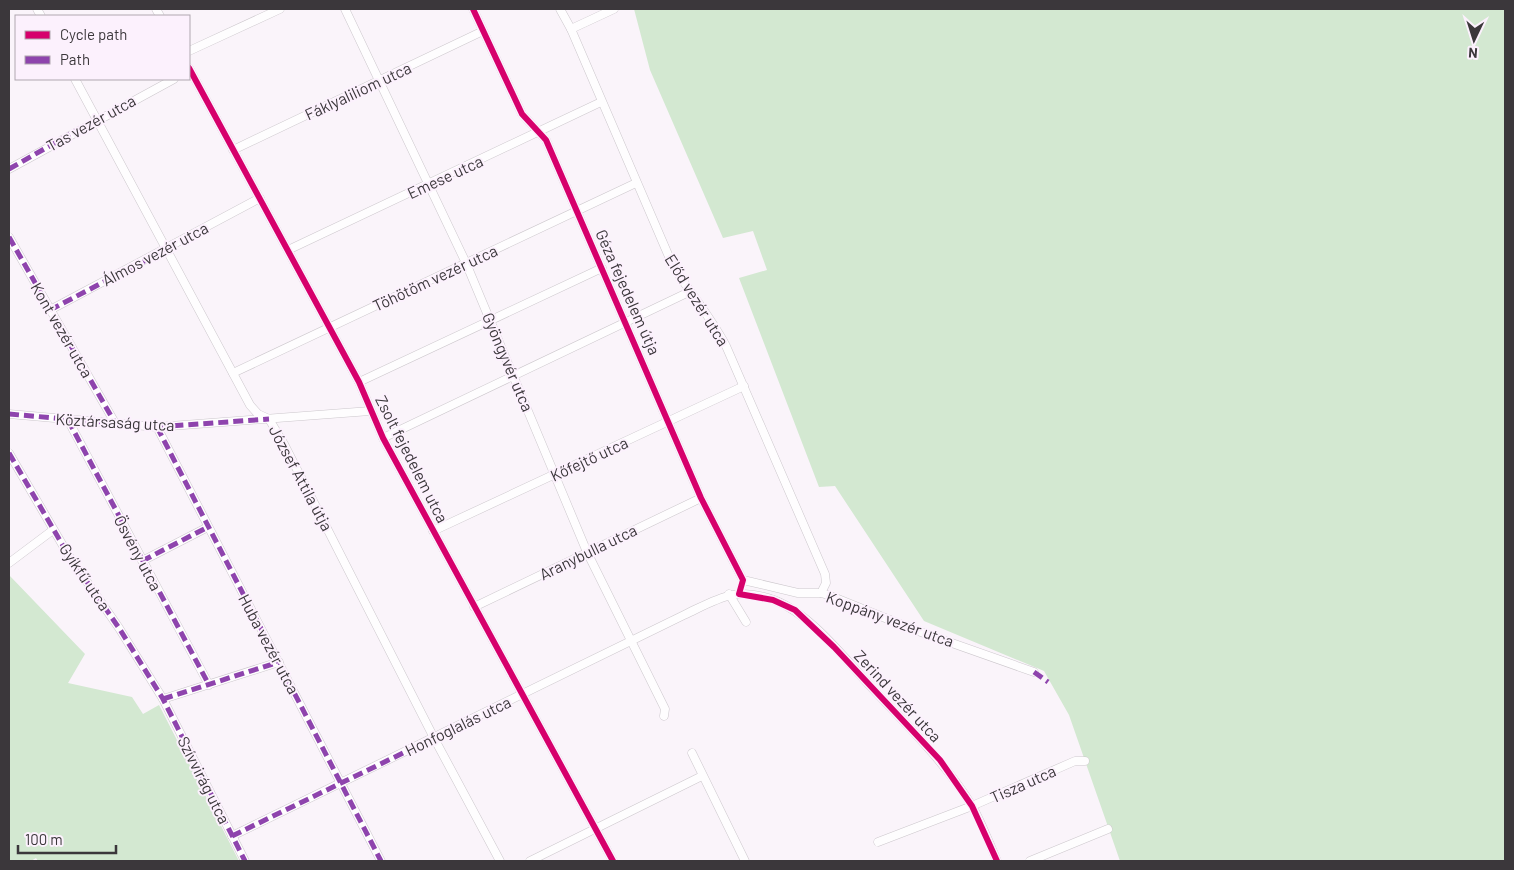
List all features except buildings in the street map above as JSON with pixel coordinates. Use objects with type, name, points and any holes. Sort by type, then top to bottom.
[{"type":"street","points":[[190,51],[280,9]]},
{"type":"street","name":"Gyöngyvér utca","points":[[345,9],[466,263],[587,552],[665,709],[664,716]]},
{"type":"street","name":"Géza fejedelem útja","points":[[473,9],[522,114],[546,140],[670,422],[701,498],[742,580]]},
{"type":"street","name":"Előd vezér utca","points":[[560,9],[571,29],[673,266],[689,292],[710,315],[744,386],[825,574],[826,583],[821,593]]},
{"type":"street","points":[[571,29],[614,9]]},
{"type":"street","name":"Fáklyaliliom utca","points":[[233,150],[380,82],[484,31]]},
{"type":"street","name":"Zsolt fejedelem utca","points":[[190,72],[359,382],[383,438],[613,861]]},
{"type":"street","name":"József Attila útja","points":[[76,80],[165,250],[250,405],[258,414],[269,419],[434,738],[500,861]]},
{"type":"street","name":"Tas vezér utca","points":[[9,169],[97,119],[172,80]]},
{"type":"street","name":"Emese utca","points":[[288,250],[602,102]]},
{"type":"street","name":"Töhötöm vezér utca","points":[[233,373],[636,183]]},
{"type":"street","name":"Álmos vezér utca","points":[[50,310],[260,198]]},
{"type":"street","name":"Kont vezér utca","points":[[9,237],[115,423]]},
{"type":"street","points":[[359,382],[602,268]]},
{"type":"street","points":[[383,438],[689,292]]},
{"type":"street","name":"Kőfejtő utca","points":[[433,531],[744,386]]},
{"type":"street","name":"Köztársaság utca","points":[[9,414],[157,427],[370,411]]},
{"type":"street","name":"Ösvény utca","points":[[68,420],[209,685]]},
{"type":"street","name":"Huba vezér utca","points":[[157,427],[381,861]]},
{"type":"street","name":"Gyíkfű utca","points":[[9,453],[53,530],[119,628],[163,699]]},
{"type":"street","name":"Aranybulla utca","points":[[474,607],[701,498]]},
{"type":"street","points":[[142,562],[208,527]]},
{"type":"street","points":[[9,563],[53,530]]},
{"type":"street","points":[[739,594],[742,580]]},
{"type":"street","name":"Koppány vezér utca","points":[[742,580],[798,593],[821,593],[920,632],[1034,672]]},
{"type":"street","points":[[729,594],[746,622]]},
{"type":"street","name":"Honfoglalás utca","points":[[232,836],[729,594],[739,594]]},
{"type":"street","name":"Zerind vezér utca","points":[[739,594],[773,600],[801,615],[834,647],[940,760],[972,806],[997,861]]},
{"type":"street","points":[[163,699],[279,662]]},
{"type":"street","name":"Szívvirág utca","points":[[163,699],[244,861]]},
{"type":"street","points":[[692,753],[745,861]]},
{"type":"street","name":"Tisza utca","points":[[878,842],[972,806],[1075,761],[1085,761]]},
{"type":"street","points":[[530,861],[702,776]]},
{"type":"street","points":[[1030,861],[1108,829]]},
{"type":"green space","points":[[634,9],[1505,9],[1505,861],[1120,861],[1069,715],[1044,671],[924,621],[835,486],[819,487],[739,278],[767,270],[753,231],[723,238],[650,70]]},
{"type":"green space","points":[[9,575],[85,654],[68,683],[132,697],[143,714],[159,705],[239,861],[38,861],[36,858],[31,861],[9,861]]},
{"type":"marked path","points":[[9,169],[97,119]]},
{"type":"marked path","points":[[9,237],[115,423]]},
{"type":"marked path","points":[[50,310],[165,250]]},
{"type":"marked path","points":[[9,414],[157,427],[269,419]]},
{"type":"marked path","points":[[68,420],[209,685]]},
{"type":"marked path","points":[[157,427],[381,861]]},
{"type":"marked path","points":[[9,453],[69,556],[119,628],[163,699],[245,861]]},
{"type":"marked path","points":[[142,561],[208,527]]},
{"type":"marked path","points":[[163,699],[279,662]]},
{"type":"marked path","points":[[1034,672],[1048,682]]},
{"type":"marked path","points":[[232,836],[434,738]]},
{"type":"cycle path","points":[[473,9],[522,114],[546,140],[701,498],[743,580],[739,594],[773,600],[795,610],[834,647],[940,760],[972,806],[997,861]]},
{"type":"cycle path","points":[[190,70],[359,382],[383,438],[613,861]]}]
